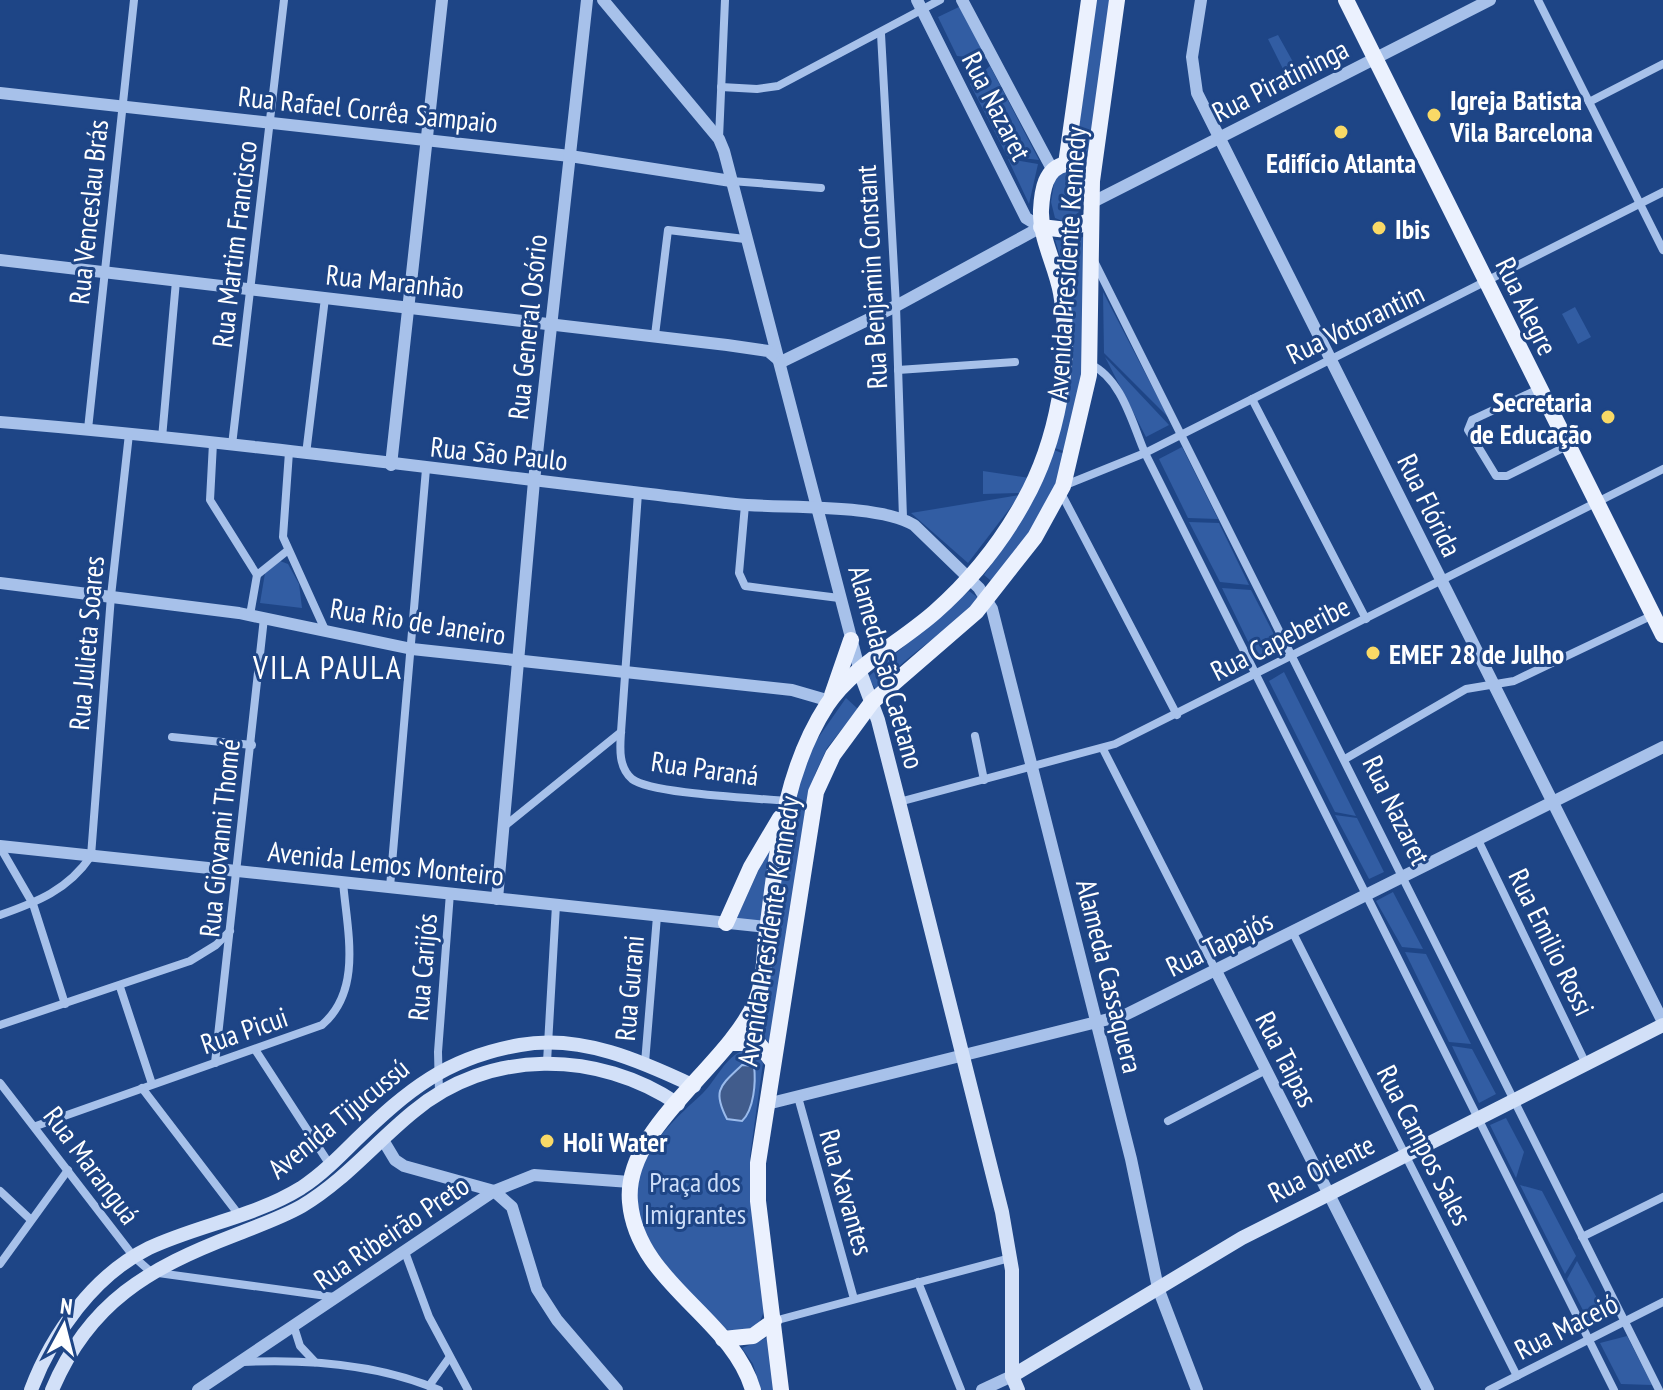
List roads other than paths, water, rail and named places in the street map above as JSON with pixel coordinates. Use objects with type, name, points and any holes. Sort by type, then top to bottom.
[{"type":"main road","name":"Avenida Presidente Kennedy","points":[[630,1182],[643,1146],[731,1043],[759,993],[785,807],[800,757],[830,701],[970,579],[1025,500],[1039,471],[1056,408],[1062,364],[1063,306],[1041,227],[1046,182],[1059,167],[1089,0]]},
{"type":"main road","name":"Avenida Presidente Kennedy","points":[[781,1390],[758,1201],[758,1163],[816,792],[833,755],[872,702],[895,677],[958,630],[988,598],[1035,537],[1062,489],[1084,405],[1090,364],[1089,221],[1117,0]]},
{"type":"main road","name":"Rua Alegre","points":[[1346,0],[1663,635]]},
{"type":"main road","points":[[1059,167],[1079,169],[1092,181]]},
{"type":"main road","points":[[1041,227],[1067,230],[1089,221]]},
{"type":"main road","points":[[830,701],[851,640]]},
{"type":"main road","name":"Alameda São Caetano","points":[[860,672],[872,702],[899,802],[1010,1258],[1015,1383]]},
{"type":"main road","points":[[726,923],[751,867],[785,807]]},
{"type":"main road","name":"Rua Oriente","points":[[1015,1383],[1158,1288],[1328,1193],[1663,1023]]},
{"type":"main road","name":"Avenida Tijucussú","points":[[31,1390],[54,1341],[74,1313],[92,1292],[134,1257],[276,1202],[330,1165],[394,1104],[437,1071],[500,1049],[549,1042],[597,1049],[645,1063],[694,1086]]},
{"type":"main road","points":[[731,1043],[758,1043],[773,1062]]},
{"type":"main road","name":"Avenida Tijucussú","points":[[52,1390],[71,1351],[98,1315],[124,1290],[151,1272],[300,1207],[342,1177],[439,1093],[504,1068],[547,1062],[618,1075],[678,1104]]},
{"type":"main road","points":[[630,1182],[632,1220],[652,1260],[723,1339],[748,1374],[753,1390]]},
{"type":"main road","points":[[723,1339],[753,1336],[774,1321]]},
{"type":"street","name":"Rua Venceslau Brás","points":[[88,429],[102,272],[134,0]]},
{"type":"street","name":"Rua Martim Francisco","points":[[232,445],[284,0]]},
{"type":"street","points":[[391,465],[442,0]]},
{"type":"street","name":"Rua General Osório","points":[[497,899],[506,825],[534,481],[587,0]]},
{"type":"street","name":"Alameda São Caetano","points":[[603,0],[719,139],[781,362],[815,510],[860,672]]},
{"type":"street","points":[[719,139],[725,0]]},
{"type":"street","points":[[721,87],[757,89],[778,86],[881,34],[919,4],[940,0]]},
{"type":"street","name":"Rua Nazaret","points":[[962,0],[1059,167]]},
{"type":"street","name":"Rua Flórida","points":[[1201,0],[1192,76],[1197,93],[1663,1023]]},
{"type":"street","name":"Rua Piratininga","points":[[1091,203],[1490,0]]},
{"type":"street","points":[[1538,0],[1663,250]]},
{"type":"street","name":"Rua Nazaret","points":[[919,4],[1026,218],[1041,227]]},
{"type":"street","name":"Rua Benjamin Constant","points":[[881,34],[896,306],[903,518]]},
{"type":"street","points":[[1589,102],[1663,64]]},
{"type":"street","name":"Rua Rafael Corrêa Sampaio","points":[[0,93],[570,156],[731,181]]},
{"type":"street","points":[[731,181],[821,188]]},
{"type":"street","name":"Rua Votorantim","points":[[1062,489],[1145,453],[1663,192]]},
{"type":"street","points":[[781,362],[896,306],[1041,227]]},
{"type":"street","points":[[655,335],[668,230],[745,239]]},
{"type":"street","name":"Rua Nazaret","points":[[1089,252],[1659,1390]]},
{"type":"street","name":"Rua Maranhão","points":[[0,260],[655,335],[768,351],[781,362]]},
{"type":"street","points":[[162,438],[176,281]]},
{"type":"street","points":[[306,454],[325,298]]},
{"type":"street","points":[[898,370],[1015,362]]},
{"type":"street","points":[[1090,364],[1107,373],[1115,384],[1145,453],[1614,1390]]},
{"type":"street","points":[[1539,389],[1472,420],[1468,430],[1496,476],[1507,476],[1567,446]]},
{"type":"street","points":[[1252,399],[1366,619]]},
{"type":"street","name":"Rua São Paulo","points":[[0,422],[232,445],[745,505],[903,518]]},
{"type":"street","name":"Rua Julieta Soares","points":[[91,856],[111,596],[129,434]]},
{"type":"street","points":[[213,443],[210,491],[214,510],[257,575],[287,551]]},
{"type":"street","points":[[289,452],[283,529],[287,551],[326,632]]},
{"type":"street","points":[[390,887],[426,469]]},
{"type":"street","name":"Rua Capeberibe","points":[[899,802],[1103,749],[1293,657],[1663,469]]},
{"type":"street","points":[[1062,489],[1177,715]]},
{"type":"street","name":"Rua Paraná","points":[[638,493],[621,732],[625,771],[642,784],[785,807]]},
{"type":"street","points":[[745,505],[739,573],[745,586],[839,598]]},
{"type":"street","points":[[903,518],[970,579]]},
{"type":"street","name":"Rua Giovanni Thomé","points":[[215,1063],[252,745],[257,575]]},
{"type":"street","name":"Alameda Cassaquera","points":[[970,579],[988,598],[1131,1159],[1158,1288],[1197,1390]]},
{"type":"street","name":"Rua Rio de Janeiro","points":[[0,583],[257,616],[412,649],[792,690],[830,701]]},
{"type":"street","points":[[1345,759],[1466,689],[1514,681],[1653,615]]},
{"type":"street","points":[[506,825],[621,732]]},
{"type":"street","points":[[975,736],[984,780]]},
{"type":"street","points":[[172,737],[252,745]]},
{"type":"street","name":"Rua Tapajós","points":[[767,1104],[1097,1023],[1147,1006],[1663,747]]},
{"type":"street","name":"Rua Taipas","points":[[1103,749],[1428,1390]]},
{"type":"street","name":"Rua Emilio Rossi","points":[[1478,840],[1586,1064]]},
{"type":"street","points":[[0,846],[33,904],[65,1004]]},
{"type":"street","name":"Avenida Lemos Monteiro","points":[[0,846],[767,927]]},
{"type":"street","points":[[0,915],[33,904],[62,888],[91,856]]},
{"type":"street","name":"Rua Picui","points":[[36,1126],[256,1051],[322,1025],[340,1006],[349,972],[343,882]]},
{"type":"street","name":"Rua Carijós","points":[[439,1093],[437,1071],[450,893]]},
{"type":"street","points":[[547,1062],[556,905]]},
{"type":"street","name":"Rua Gurani","points":[[645,1063],[657,916]]},
{"type":"street","points":[[0,1025],[120,987],[203,955],[231,931]]},
{"type":"street","name":"Rua Campos Sales","points":[[1293,933],[1517,1376]]},
{"type":"street","points":[[120,987],[152,1084]]},
{"type":"street","points":[[256,1051],[330,1165]]},
{"type":"street","points":[[1168,1121],[1266,1070]]},
{"type":"street","name":"Rua Maranguá","points":[[0,1083],[134,1257],[151,1272]]},
{"type":"street","points":[[142,1088],[239,1215]]},
{"type":"street","name":"Rua Xavantes","points":[[798,1097],[854,1299]]},
{"type":"street","points":[[383,1140],[395,1160],[404,1166],[494,1191],[512,1207],[537,1289],[557,1320],[617,1390]]},
{"type":"street","points":[[0,1264],[68,1170]]},
{"type":"street","name":"Rua Ribeirão Preto","points":[[198,1390],[494,1191],[534,1175],[630,1182]]},
{"type":"street","points":[[0,1191],[30,1219]]},
{"type":"street","points":[[1582,1237],[1663,1197]]},
{"type":"street","points":[[405,1252],[449,1358],[468,1390]]},
{"type":"street","points":[[774,1321],[1010,1258]]},
{"type":"street","points":[[151,1272],[337,1298]]},
{"type":"street","points":[[918,1282],[961,1390]]},
{"type":"street","name":"Rua Maceió","points":[[1489,1390],[1663,1302]]},
{"type":"street","points":[[294,1327],[300,1346],[316,1362]]},
{"type":"street","points":[[238,1362],[316,1362],[406,1377],[434,1388],[449,1358]]},
{"type":"street","points":[[982,1390],[1015,1383]]},
{"type":"place","name":"Igreja Batista Vila Barcelona","points":[[1434,115]]},
{"type":"place","name":"Edifício Atlanta","points":[[1341,132]]},
{"type":"place","name":"Ibis","points":[[1379,228]]},
{"type":"place","name":"Secretaria de Educação","points":[[1608,417]]},
{"type":"place","name":"EMEF 28 de Julho","points":[[1373,653]]},
{"type":"place","name":"Holi Water","points":[[547,1141]]},
{"type":"district","name":"VILA PAULA","points":[[328,667]]},
{"type":"park label","name":"Praça dos Imigrantes","points":[[695,1197]]}]
